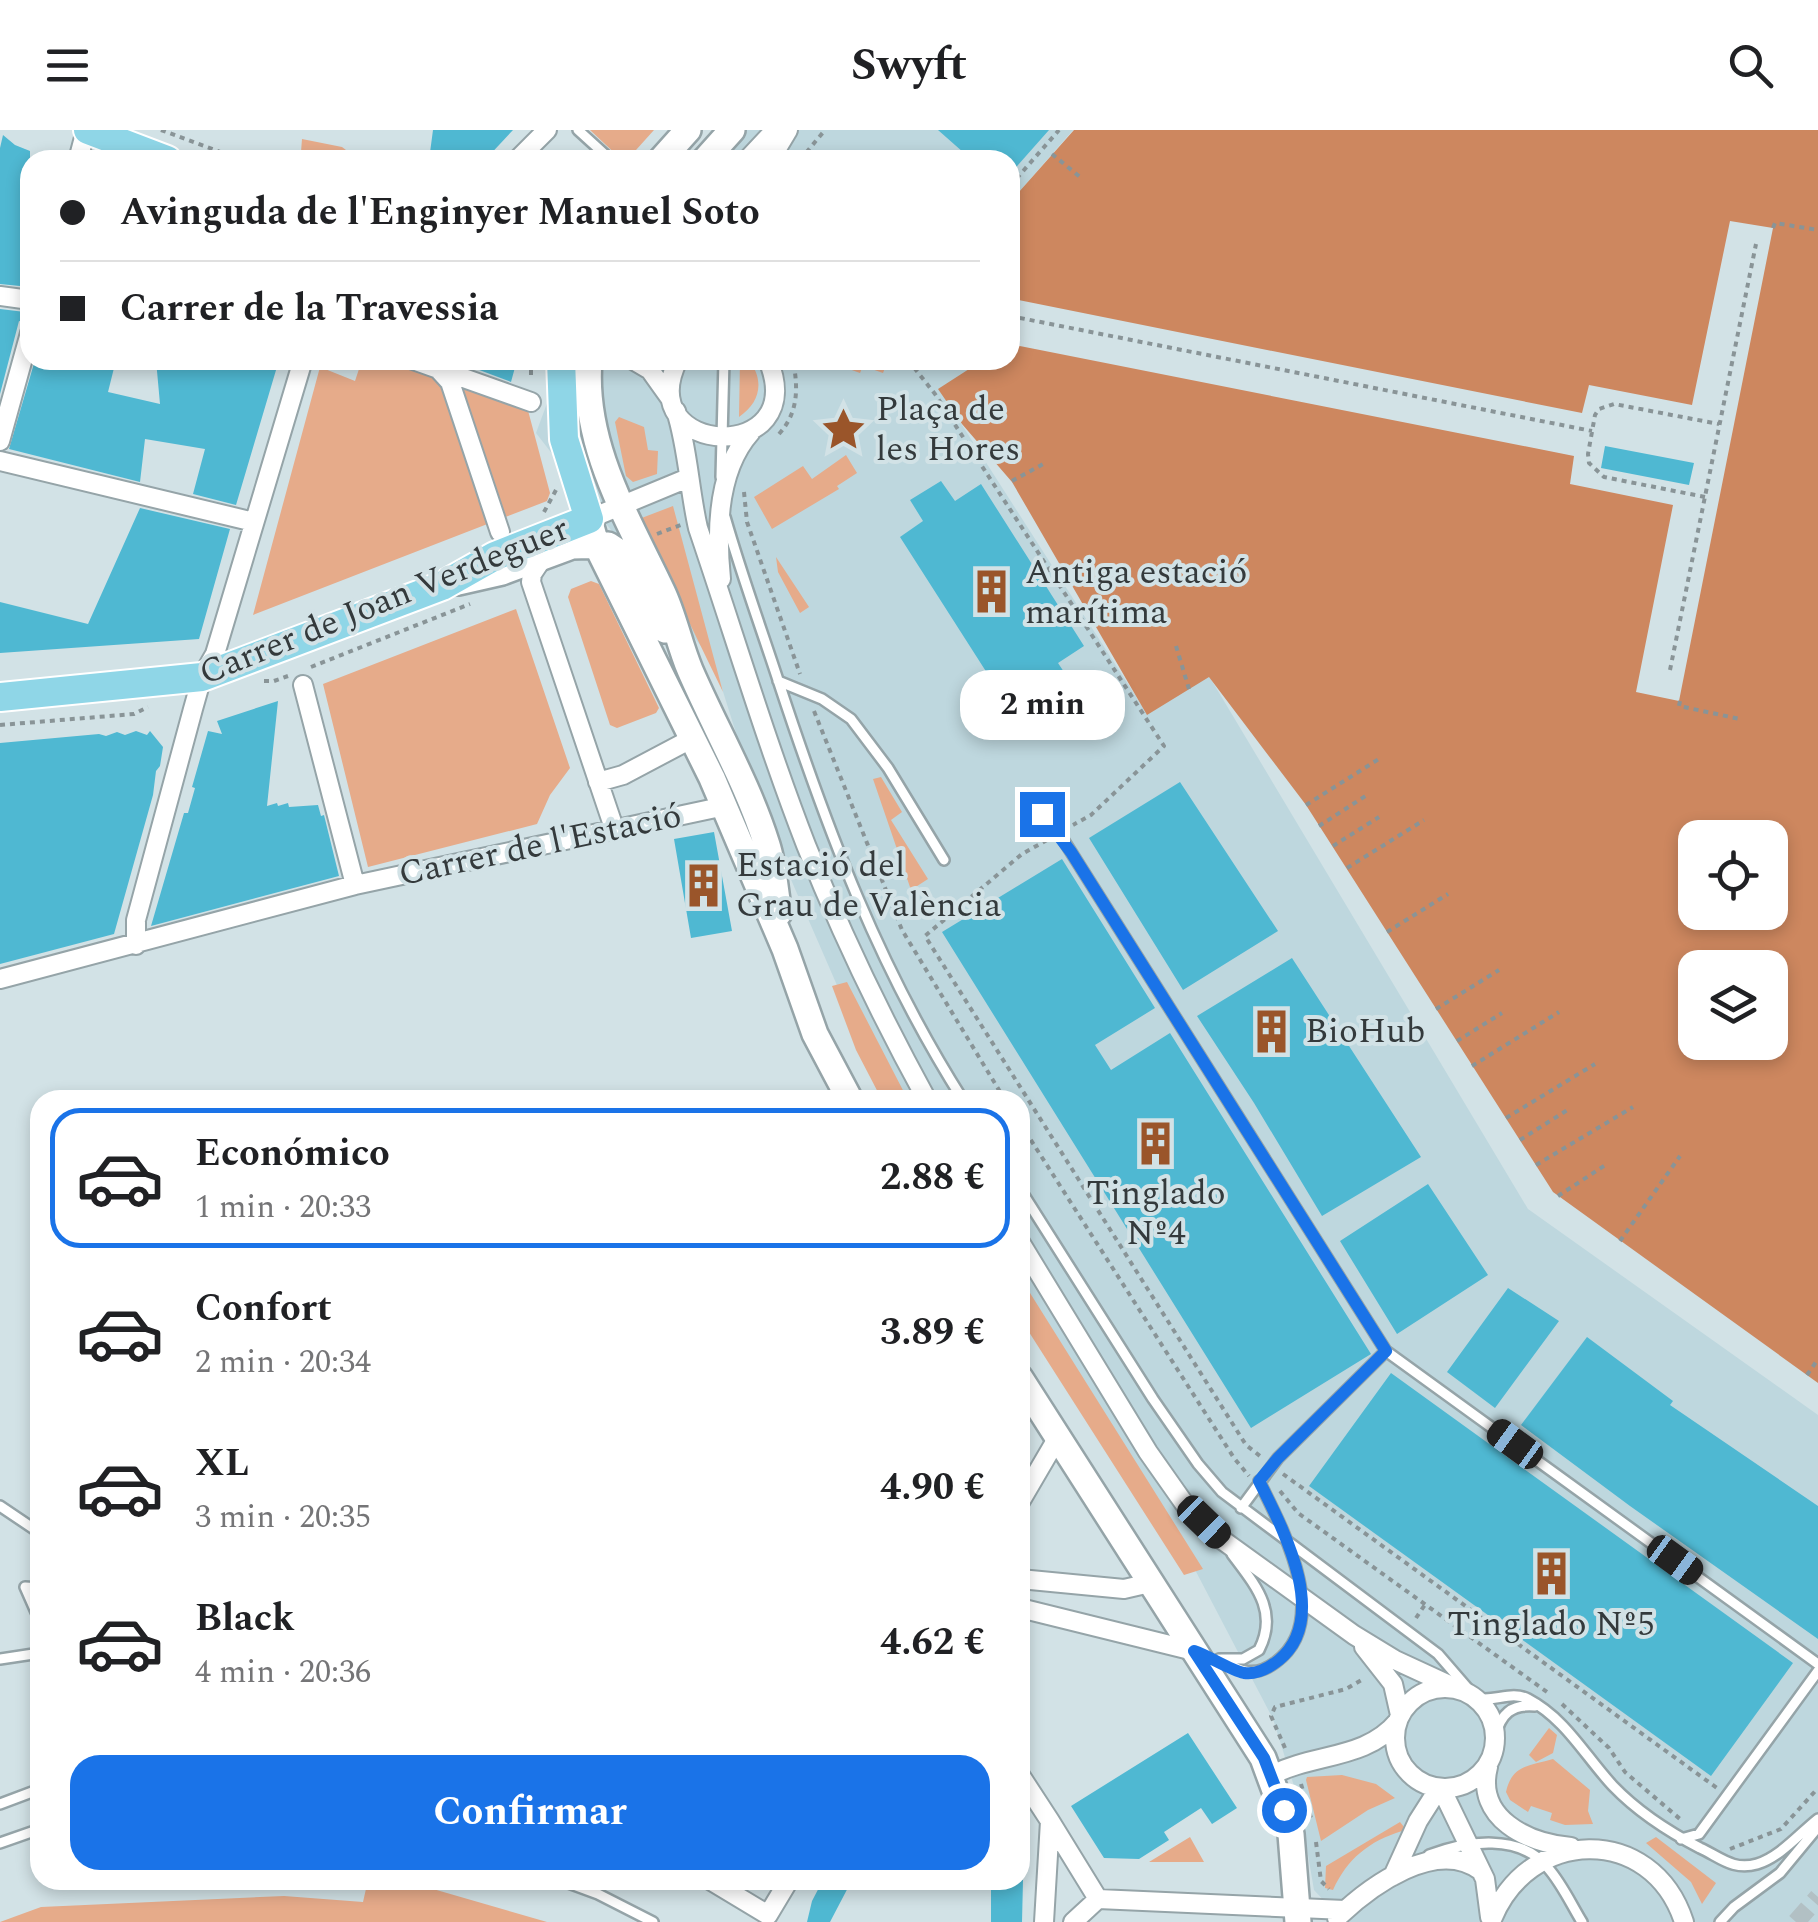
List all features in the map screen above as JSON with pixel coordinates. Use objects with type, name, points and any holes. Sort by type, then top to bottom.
[{"type":"main road","points":[[88,130],[132,138]]},
{"type":"main road","points":[[670,150],[688,130]]},
{"type":"main road","points":[[714,150],[732,130]]},
{"type":"main road","points":[[561,370],[564,439],[593,532],[725,806],[785,949],[815,1034],[845,1090]]},
{"type":"main road","points":[[589,370],[591,411],[602,460],[620,508],[664,595],[689,668],[768,848],[785,949]]},
{"type":"main road","points":[[442,586],[502,572],[572,546],[593,532]]},
{"type":"main road","points":[[593,532],[622,555],[689,668]]},
{"type":"main road","name":"Carrer de Joan Verdeguer","points":[[0,697],[202,677],[442,586],[495,556],[593,532]]},
{"type":"main road","points":[[1030,1394],[1150,1582],[1207,1655],[1272,1775],[1291,1834],[1298,1916]]},
{"type":"street","points":[[527,150],[547,130]]},
{"type":"street","points":[[757,150],[775,130]]},
{"type":"street","points":[[0,441],[20,370]]},
{"type":"street","points":[[136,944],[136,920],[202,677],[215,654],[298,370]]},
{"type":"street","points":[[441,370],[450,382],[500,532]]},
{"type":"street","points":[[450,370],[531,402]]},
{"type":"street","points":[[650,370],[687,426],[702,436],[738,438],[754,430]]},
{"type":"street","points":[[675,370],[674,405],[683,433],[698,528],[807,848],[865,980],[922,1090]]},
{"type":"street","points":[[727,614],[719,544],[722,506],[730,463],[773,404],[772,370]]},
{"type":"street","points":[[0,461],[254,522]]},
{"type":"street","points":[[593,532],[620,508],[688,478]]},
{"type":"street","points":[[544,556],[531,582],[614,828]]},
{"type":"street","points":[[303,685],[354,881]]},
{"type":"street","name":"Carrer de l'Estació","points":[[598,782],[622,775],[692,738]]},
{"type":"street","name":"Carrer de l'Estació","points":[[0,980],[354,881],[725,806]]},
{"type":"street","points":[[1030,1258],[1148,1452],[1186,1506],[1220,1539],[1354,1635],[1395,1660],[1468,1694],[1488,1712],[1495,1736],[1486,1793],[1491,1806],[1507,1824],[1537,1841],[1622,1855],[1645,1867],[1679,1906],[1684,1922]]},
{"type":"street","points":[[1030,1485],[1058,1437]]},
{"type":"street","points":[[1030,1580],[1124,1588],[1150,1582]]},
{"type":"street","points":[[1030,1611],[1207,1655]]},
{"type":"street","points":[[1354,1635],[1393,1684],[1399,1718],[1394,1738],[1397,1756],[1419,1782],[1440,1788],[1465,1784],[1483,1771],[1490,1760]]},
{"type":"street","points":[[1272,1775],[1293,1764],[1364,1748],[1385,1736],[1415,1698],[1425,1692],[1437,1688],[1468,1694]]},
{"type":"street","points":[[1440,1788],[1481,1872],[1490,1898],[1490,1922]]},
{"type":"street","points":[[1393,1876],[1418,1821],[1440,1788]]},
{"type":"street","points":[[1030,1791],[1098,1899]]},
{"type":"street","points":[[1044,1922],[1050,1821]]},
{"type":"street","points":[[1490,1922],[1515,1879],[1540,1860],[1570,1851],[1596,1849]]},
{"type":"street","points":[[1073,1922],[1098,1899],[1339,1916],[1393,1876],[1448,1858],[1470,1863],[1481,1872]]},
{"type":"street","points":[[726,1890],[768,1916],[784,1890]]},
{"type":"lane","points":[[578,130],[600,150]]},
{"type":"lane","points":[[724,370],[722,506],[778,681],[842,862],[878,948],[957,1090]]},
{"type":"lane","points":[[778,681],[840,709],[851,719],[888,768],[944,860]]},
{"type":"lane","points":[[1042,814],[1059,833],[1386,1351],[1818,1668],[1699,1834],[1681,1839]]},
{"type":"lane","points":[[1030,1205],[1186,1448],[1222,1492],[1438,1654],[1468,1694],[1484,1700],[1519,1696],[1546,1712],[1579,1742],[1632,1805],[1681,1839],[1730,1864],[1747,1866],[1767,1860],[1818,1819]]},
{"type":"lane","points":[[1241,1508],[1272,1465],[1386,1351]]},
{"type":"lane","points":[[1207,1655],[1246,1673],[1272,1666],[1292,1644],[1300,1621],[1301,1596],[1290,1544],[1259,1481]]},
{"type":"lane","points":[[0,1506],[30,1526]]},
{"type":"lane","points":[[1207,1655],[1252,1656],[1265,1638],[1268,1621],[1260,1593],[1220,1539]]},
{"type":"lane","points":[[0,1659],[30,1655]]},
{"type":"lane","points":[[1495,1736],[1502,1716],[1509,1710],[1526,1706],[1546,1712]]},
{"type":"lane","points":[[0,1804],[30,1793]]},
{"type":"lane","points":[[1720,1922],[1780,1873],[1818,1828]]},
{"type":"lane","points":[[0,1843],[30,1832]]},
{"type":"lane","points":[[1393,1876],[1418,1860],[1469,1845],[1514,1845],[1532,1852],[1548,1867],[1582,1922]]},
{"type":"lane","points":[[587,1890],[653,1922]]},
{"type":"path","points":[[160,130],[215,150]]},
{"type":"path","points":[[808,150],[825,130]]},
{"type":"path","points":[[1020,175],[1060,130]]},
{"type":"path","points":[[1052,154],[1080,177]]},
{"type":"path","points":[[1774,228],[1775,223],[1818,230]]},
{"type":"path","points":[[1670,670],[1756,244]]},
{"type":"path","points":[[1020,318],[1592,431]]},
{"type":"path","points":[[916,370],[1164,746],[1091,815],[1022,854],[924,936],[1021,1090]]},
{"type":"path","points":[[1705,497],[1604,477],[1589,463],[1592,431],[1599,409],[1614,404],[1719,424]]},
{"type":"path","points":[[1012,482],[1045,462]]},
{"type":"path","points":[[747,522],[807,692],[902,930],[999,1090]]},
{"type":"path","points":[[1176,646],[1189,689]]},
{"type":"path","points":[[1680,701],[1679,706],[1740,719]]},
{"type":"path","points":[[1306,805],[1382,758]]},
{"type":"path","points":[[1320,826],[1367,795]]},
{"type":"path","points":[[1332,846],[1379,817]]},
{"type":"path","points":[[1347,868],[1424,820]]},
{"type":"path","points":[[1387,932],[1448,894]]},
{"type":"path","points":[[1436,1009],[1499,970]]},
{"type":"path","points":[[1472,1066],[1559,1012]]},
{"type":"path","points":[[1456,1041],[1502,1013]]},
{"type":"path","points":[[1506,1118],[1595,1064]]},
{"type":"path","points":[[1030,1104],[1246,1445],[1727,1795]]},
{"type":"path","points":[[1536,1166],[1633,1107]]},
{"type":"path","points":[[1520,1140],[1569,1109]]},
{"type":"path","points":[[1030,1139],[1244,1471],[1284,1493],[1298,1513],[1548,1693]]},
{"type":"path","points":[[1620,1241],[1680,1156]]},
{"type":"path","points":[[1558,1196],[1607,1164]]},
{"type":"path","points":[[1806,1375],[1818,1358]]},
{"type":"path","points":[[1282,1742],[1271,1716],[1275,1708],[1346,1689],[1372,1673]]},
{"type":"path","points":[[1562,1703],[1608,1748],[1624,1772],[1699,1834],[1728,1850],[1781,1829],[1818,1788]]},
{"type":"shaded area","points":[[590,130],[654,130],[636,150],[611,150]]},
{"type":"shaded area","points":[[732,130],[1073,130],[1020,191],[1020,150],[712,150]]},
{"type":"shaded area","points":[[1074,130],[1818,130],[1818,1383],[1553,1192],[1306,805],[1209,677],[1147,715],[1012,482],[962,424],[938,389],[967,370],[1020,370],[1020,346],[1574,456],[1570,484],[1673,505],[1636,692],[1679,701],[1773,228],[1730,221],[1692,405],[1589,385],[1582,413],[1020,300],[1020,191]]},
{"type":"shaded area","points":[[302,139],[346,150],[301,150]]},
{"type":"shaded area","points":[[319,370],[355,381],[359,370],[419,370],[526,403],[550,493],[547,501],[253,615]]},
{"type":"shaded area","points":[[559,370],[968,370],[939,389],[1147,714],[1209,676],[1528,1209],[1818,1415],[1818,1922],[1344,1922],[1314,1890],[1299,1802],[1273,1719],[1192,1564],[1030,1310],[1030,1090],[891,1090],[863,1045],[759,806],[714,663],[536,433]]},
{"type":"shaded area","points":[[740,370],[755,370],[756,398],[739,417]]},
{"type":"shaded area","points":[[619,417],[644,427],[648,450],[658,451],[657,474],[633,482],[626,476],[615,422]]},
{"type":"shaded area","points":[[846,455],[857,473],[837,486],[839,489],[772,529],[754,497],[803,466],[812,479]]},
{"type":"shaded area","points":[[673,506],[723,692],[639,519]]},
{"type":"shaded area","points":[[776,557],[809,607],[800,613],[778,572]]},
{"type":"shaded area","points":[[591,581],[599,584],[659,708],[656,713],[617,728],[610,725],[568,597],[571,589]]},
{"type":"shaded area","points":[[516,609],[570,768],[550,795],[537,824],[368,867],[323,684]]},
{"type":"shaded area","points":[[881,777],[902,812],[891,820],[928,879],[911,890],[873,779]]},
{"type":"shaded area","points":[[847,982],[903,1090],[877,1090],[856,1050],[832,986]]},
{"type":"shaded area","points":[[1030,1293],[1203,1569],[1184,1575],[1030,1334]]},
{"type":"shaded area","points":[[1549,1728],[1557,1735],[1553,1753],[1536,1762],[1529,1755]]},
{"type":"shaded area","points":[[1553,1759],[1590,1790],[1588,1811],[1593,1824],[1565,1825],[1550,1820],[1552,1813],[1531,1806],[1528,1812],[1510,1800],[1506,1792],[1517,1771]]},
{"type":"shaded area","points":[[1342,1775],[1376,1784],[1395,1798],[1368,1810],[1321,1841],[1306,1780]]},
{"type":"shaded area","points":[[1400,1822],[1402,1831],[1369,1846],[1352,1860],[1333,1890],[1325,1888],[1326,1866]]},
{"type":"shaded area","points":[[1190,1837],[1204,1862],[1149,1862]]},
{"type":"shaded area","points":[[1656,1837],[1716,1883],[1702,1904],[1691,1882],[1646,1843]]},
{"type":"shaded area","points":[[366,1890],[437,1890],[547,1922],[0,1922],[41,1907],[284,1896],[363,1902]]},
{"type":"building","points":[[433,130],[513,130],[494,150],[430,150]]},
{"type":"building","points":[[938,130],[1049,130],[1020,163],[1020,150],[961,150]]},
{"type":"building","points":[[3,135],[28,150],[20,150],[20,286],[0,284]]},
{"type":"building","points":[[0,309],[20,311],[20,321],[0,394]]},
{"type":"building","points":[[32,370],[114,370],[108,392],[160,404],[157,370],[276,370],[236,505],[193,494],[205,449],[145,439],[140,482],[9,449]]},
{"type":"building","points":[[479,370],[514,370],[511,382]]},
{"type":"building","points":[[1605,446],[1694,463],[1689,485],[1601,468]]},
{"type":"building","name":"Antiga estació marítima","points":[[941,481],[955,501],[981,484],[1084,646],[1058,663],[1076,690],[1045,710],[1027,683],[1003,698],[900,537],[923,521],[910,500]]},
{"type":"building","points":[[140,508],[230,529],[199,639],[0,653],[0,602],[88,624]]},
{"type":"building","points":[[278,701],[267,806],[318,805],[339,876],[151,926],[184,813],[188,813],[208,731],[222,734],[217,721]]},
{"type":"building","points":[[136,731],[147,735],[150,731],[163,747],[114,934],[0,964],[0,743],[117,732],[125,735]]},
{"type":"building","points":[[1180,782],[1278,931],[1183,990],[1089,838]]},
{"type":"building","name":"Estació del Grau de València","points":[[714,832],[732,931],[691,938],[674,839]]},
{"type":"building","name":"Tinglado Nº4","points":[[1062,859],[1155,1008],[1095,1045],[1111,1070],[1170,1033],[1371,1354],[1251,1428],[942,932]]},
{"type":"building","points":[[1292,958],[1421,1157],[1322,1216],[1197,1016]]},
{"type":"building","points":[[1428,1184],[1488,1275],[1397,1334],[1340,1241]]},
{"type":"building","points":[[1508,1288],[1559,1321],[1495,1408],[1447,1372]]},
{"type":"building","points":[[1587,1337],[1673,1401],[1670,1405],[1818,1506],[1818,1639],[1521,1425]]},
{"type":"building","name":"Tinglado Nº5","points":[[1391,1373],[1793,1663],[1711,1776],[1309,1486]]},
{"type":"building","points":[[1188,1733],[1237,1808],[1212,1824],[1201,1808],[1164,1832],[1169,1840],[1139,1859],[1104,1858],[1071,1806]]},
{"type":"building","points":[[818,1890],[847,1890],[830,1922],[807,1922]]},
{"type":"building","points":[[991,1890],[1023,1890],[1022,1922],[991,1922]]},
{"type":"tunnel","points":[[1796,1922],[1818,1897]]},
{"type":"place","name":"Plaça de les Hores","points":[[843,429]]},
{"type":"place","name":"Antiga estació marítima","points":[[992,592]]},
{"type":"place","name":"Estació del Grau de València","points":[[703,885]]},
{"type":"place","name":"BioHub","points":[[1272,1031]]},
{"type":"place","name":"Tinglado Nº4","points":[[1156,1143]]},
{"type":"place","name":"Tinglado Nº5","points":[[1551,1574]]},
{"type":"route","points":[[1042,814],[1059,833],[1386,1351],[1259,1481],[1290,1544],[1298,1571],[1300,1621],[1292,1644],[1272,1666],[1246,1673],[1194,1651],[1264,1758],[1284,1810]]}]
